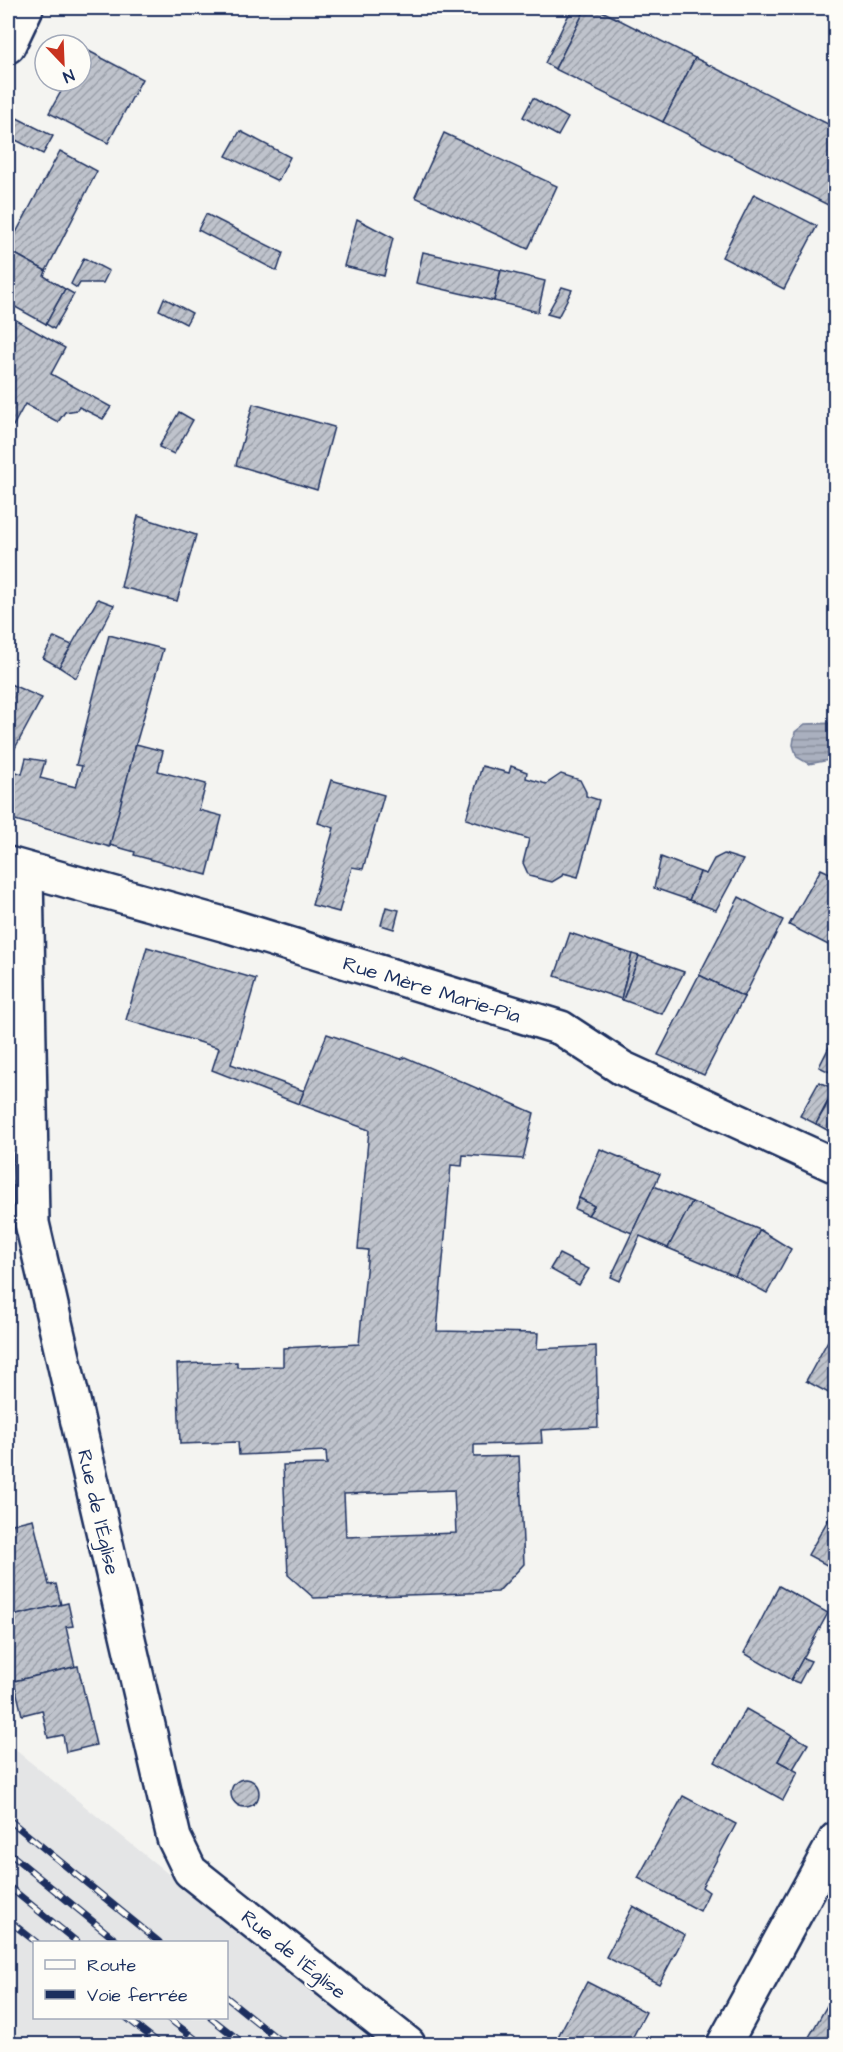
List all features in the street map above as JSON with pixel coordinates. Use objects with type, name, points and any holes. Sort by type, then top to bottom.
[{"type":"street","points":[[8,46],[26,8]]},
{"type":"street","name":"Rue Mère Marie-Pia","points":[[17,868],[230,926],[561,1028],[622,1068],[836,1166]]},
{"type":"street","name":"Rue de l'Église","points":[[17,868],[32,1223],[174,1838],[190,1870],[408,2044]]},
{"type":"street","points":[[724,2044],[836,1839]]},
{"type":"shaded area","points":[[8,1744],[378,2044],[9,2044]]},
{"type":"water","points":[[835,723],[835,759],[809,764],[797,757],[793,745],[795,732],[805,724]]},
{"type":"building","points":[[572,8],[586,8],[555,69],[545,63]]},
{"type":"building","points":[[586,8],[596,8],[695,58],[663,122],[555,69]]},
{"type":"building","points":[[93,53],[142,79],[108,143],[49,113],[60,93],[93,93]]},
{"type":"building","points":[[695,58],[836,128],[836,209],[663,122]]},
{"type":"building","points":[[533,98],[568,118],[558,136],[523,117]]},
{"type":"building","points":[[15,117],[53,136],[43,154],[8,136],[8,129]]},
{"type":"building","points":[[240,131],[290,157],[278,181],[226,156]]},
{"type":"building","points":[[444,133],[557,186],[528,249],[415,197]]},
{"type":"building","points":[[60,151],[97,171],[46,271],[8,250],[8,241],[11,242]]},
{"type":"building","points":[[754,194],[817,226],[784,289],[722,257]]},
{"type":"building","points":[[206,214],[283,253],[277,271],[198,230]]},
{"type":"building","points":[[357,219],[393,238],[384,276],[344,266]]},
{"type":"building","points":[[8,250],[46,271],[44,276],[65,289],[46,324],[8,303]]},
{"type":"building","points":[[423,252],[501,270],[494,301],[416,283]]},
{"type":"building","points":[[84,258],[109,271],[103,283],[80,283],[77,288],[71,284]]},
{"type":"building","points":[[501,270],[545,281],[538,312],[494,301]]},
{"type":"building","points":[[562,287],[572,290],[558,317],[547,314]]},
{"type":"building","points":[[65,289],[74,294],[54,329],[46,324]]},
{"type":"building","points":[[164,298],[192,313],[186,324],[159,310]]},
{"type":"building","points":[[11,317],[65,348],[51,374],[111,407],[103,419],[79,407],[77,410],[65,412],[58,422],[25,404],[13,426],[8,423],[8,322]]},
{"type":"building","points":[[253,404],[334,427],[317,490],[236,465]]},
{"type":"building","points":[[179,412],[193,420],[174,454],[159,447]]},
{"type":"building","points":[[138,516],[196,535],[177,601],[121,587]]},
{"type":"building","points":[[98,599],[114,605],[76,678],[59,667]]},
{"type":"building","points":[[109,635],[163,649],[110,847],[8,818],[8,769],[22,774],[26,758],[45,761],[40,778],[76,787],[82,766],[76,765]]},
{"type":"building","points":[[54,637],[72,645],[59,667],[43,658]]},
{"type":"building","points":[[10,684],[42,698],[8,761],[8,691]]},
{"type":"building","points":[[136,744],[163,751],[158,771],[206,784],[199,810],[222,816],[207,875],[134,855],[135,852],[110,845]]},
{"type":"building","points":[[482,766],[509,773],[511,766],[527,772],[526,778],[546,784],[561,774],[580,780],[586,796],[599,800],[578,877],[563,873],[552,882],[529,876],[523,863],[529,839],[466,819]]},
{"type":"building","points":[[331,780],[384,795],[363,869],[352,867],[339,912],[312,905],[334,828],[318,823]]},
{"type":"building","points":[[724,854],[743,860],[716,910],[689,900],[700,872],[706,874],[714,859]]},
{"type":"building","points":[[661,857],[700,872],[689,900],[654,888]]},
{"type":"building","points":[[821,869],[836,876],[836,949],[789,925]]},
{"type":"building","points":[[739,897],[783,920],[744,997],[699,975]]},
{"type":"building","points":[[386,907],[399,910],[394,929],[381,925]]},
{"type":"building","points":[[570,933],[632,954],[621,999],[555,976]]},
{"type":"building","points":[[147,947],[256,979],[231,1064],[304,1091],[299,1104],[212,1070],[219,1048],[126,1020]]},
{"type":"building","points":[[632,954],[639,956],[623,1000],[621,999]]},
{"type":"building","points":[[639,956],[684,972],[662,1014],[623,1000]]},
{"type":"building","points":[[699,975],[744,997],[704,1075],[658,1055]]},
{"type":"building","points":[[327,1034],[401,1059],[405,1057],[534,1113],[523,1159],[463,1155],[462,1166],[451,1165],[437,1331],[538,1333],[537,1349],[596,1346],[598,1427],[541,1430],[542,1443],[474,1445],[474,1457],[519,1456],[524,1564],[498,1592],[314,1598],[288,1575],[283,1465],[327,1464],[326,1451],[239,1455],[238,1442],[180,1444],[177,1364],[237,1362],[237,1367],[283,1366],[283,1348],[359,1344],[368,1250],[358,1249],[369,1130],[299,1104]],"holes":[[[454,1490],[456,1533],[346,1537],[344,1494]]]},
{"type":"building","points":[[830,1045],[836,1048],[836,1075],[819,1067]]},
{"type":"building","points":[[819,1082],[834,1089],[816,1124],[800,1116]]},
{"type":"building","points":[[833,1094],[836,1095],[836,1135],[816,1124]]},
{"type":"building","points":[[600,1149],[660,1174],[632,1233],[588,1215],[594,1206],[579,1198]]},
{"type":"building","points":[[654,1186],[692,1202],[668,1248],[640,1236],[620,1281],[611,1277]]},
{"type":"building","points":[[579,1198],[594,1206],[588,1215],[575,1209]]},
{"type":"building","points":[[692,1202],[760,1230],[735,1276],[668,1248]]},
{"type":"building","points":[[760,1230],[791,1249],[767,1293],[735,1276]]},
{"type":"building","points":[[559,1254],[589,1269],[579,1285],[550,1269]]},
{"type":"building","points":[[836,1326],[836,1397],[806,1381]]},
{"type":"building","points":[[836,1506],[836,1570],[808,1555]]},
{"type":"building","points":[[33,1519],[49,1585],[56,1584],[61,1605],[8,1617],[8,1525]]},
{"type":"building","points":[[779,1586],[828,1613],[791,1680],[744,1653]]},
{"type":"building","points":[[68,1603],[73,1626],[66,1627],[75,1667],[14,1681],[8,1649],[8,1617]]},
{"type":"building","points":[[803,1658],[811,1661],[799,1683],[791,1680]]},
{"type":"building","points":[[78,1666],[96,1745],[66,1752],[63,1735],[48,1738],[42,1710],[22,1715],[14,1681]]},
{"type":"building","points":[[746,1709],[792,1735],[778,1761],[798,1772],[783,1800],[715,1762]]},
{"type":"building","points":[[792,1735],[808,1744],[793,1769],[778,1761]]},
{"type":"building","points":[[245,1779],[255,1783],[259,1793],[255,1803],[245,1807],[235,1803],[231,1793],[235,1783]]},
{"type":"building","points":[[683,1796],[736,1824],[702,1887],[709,1892],[700,1911],[638,1878]]},
{"type":"building","points":[[633,1906],[685,1935],[659,1984],[606,1957]]},
{"type":"building","points":[[587,1982],[646,2012],[629,2044],[554,2044]]},
{"type":"building","points":[[836,1990],[836,2044],[805,2044]]},
{"type":"railway","points":[[8,1819],[158,1941]]},
{"type":"railway","points":[[8,1852],[117,1941]]},
{"type":"railway","points":[[8,1886],[76,1941]]},
{"type":"railway","points":[[8,1920],[35,1941]]},
{"type":"railway","points":[[228,1999],[284,2044]]},
{"type":"railway","points":[[128,2019],[160,2044]]},
{"type":"railway","points":[[169,2019],[202,2044]]},
{"type":"railway","points":[[212,2019],[244,2044]]}]
